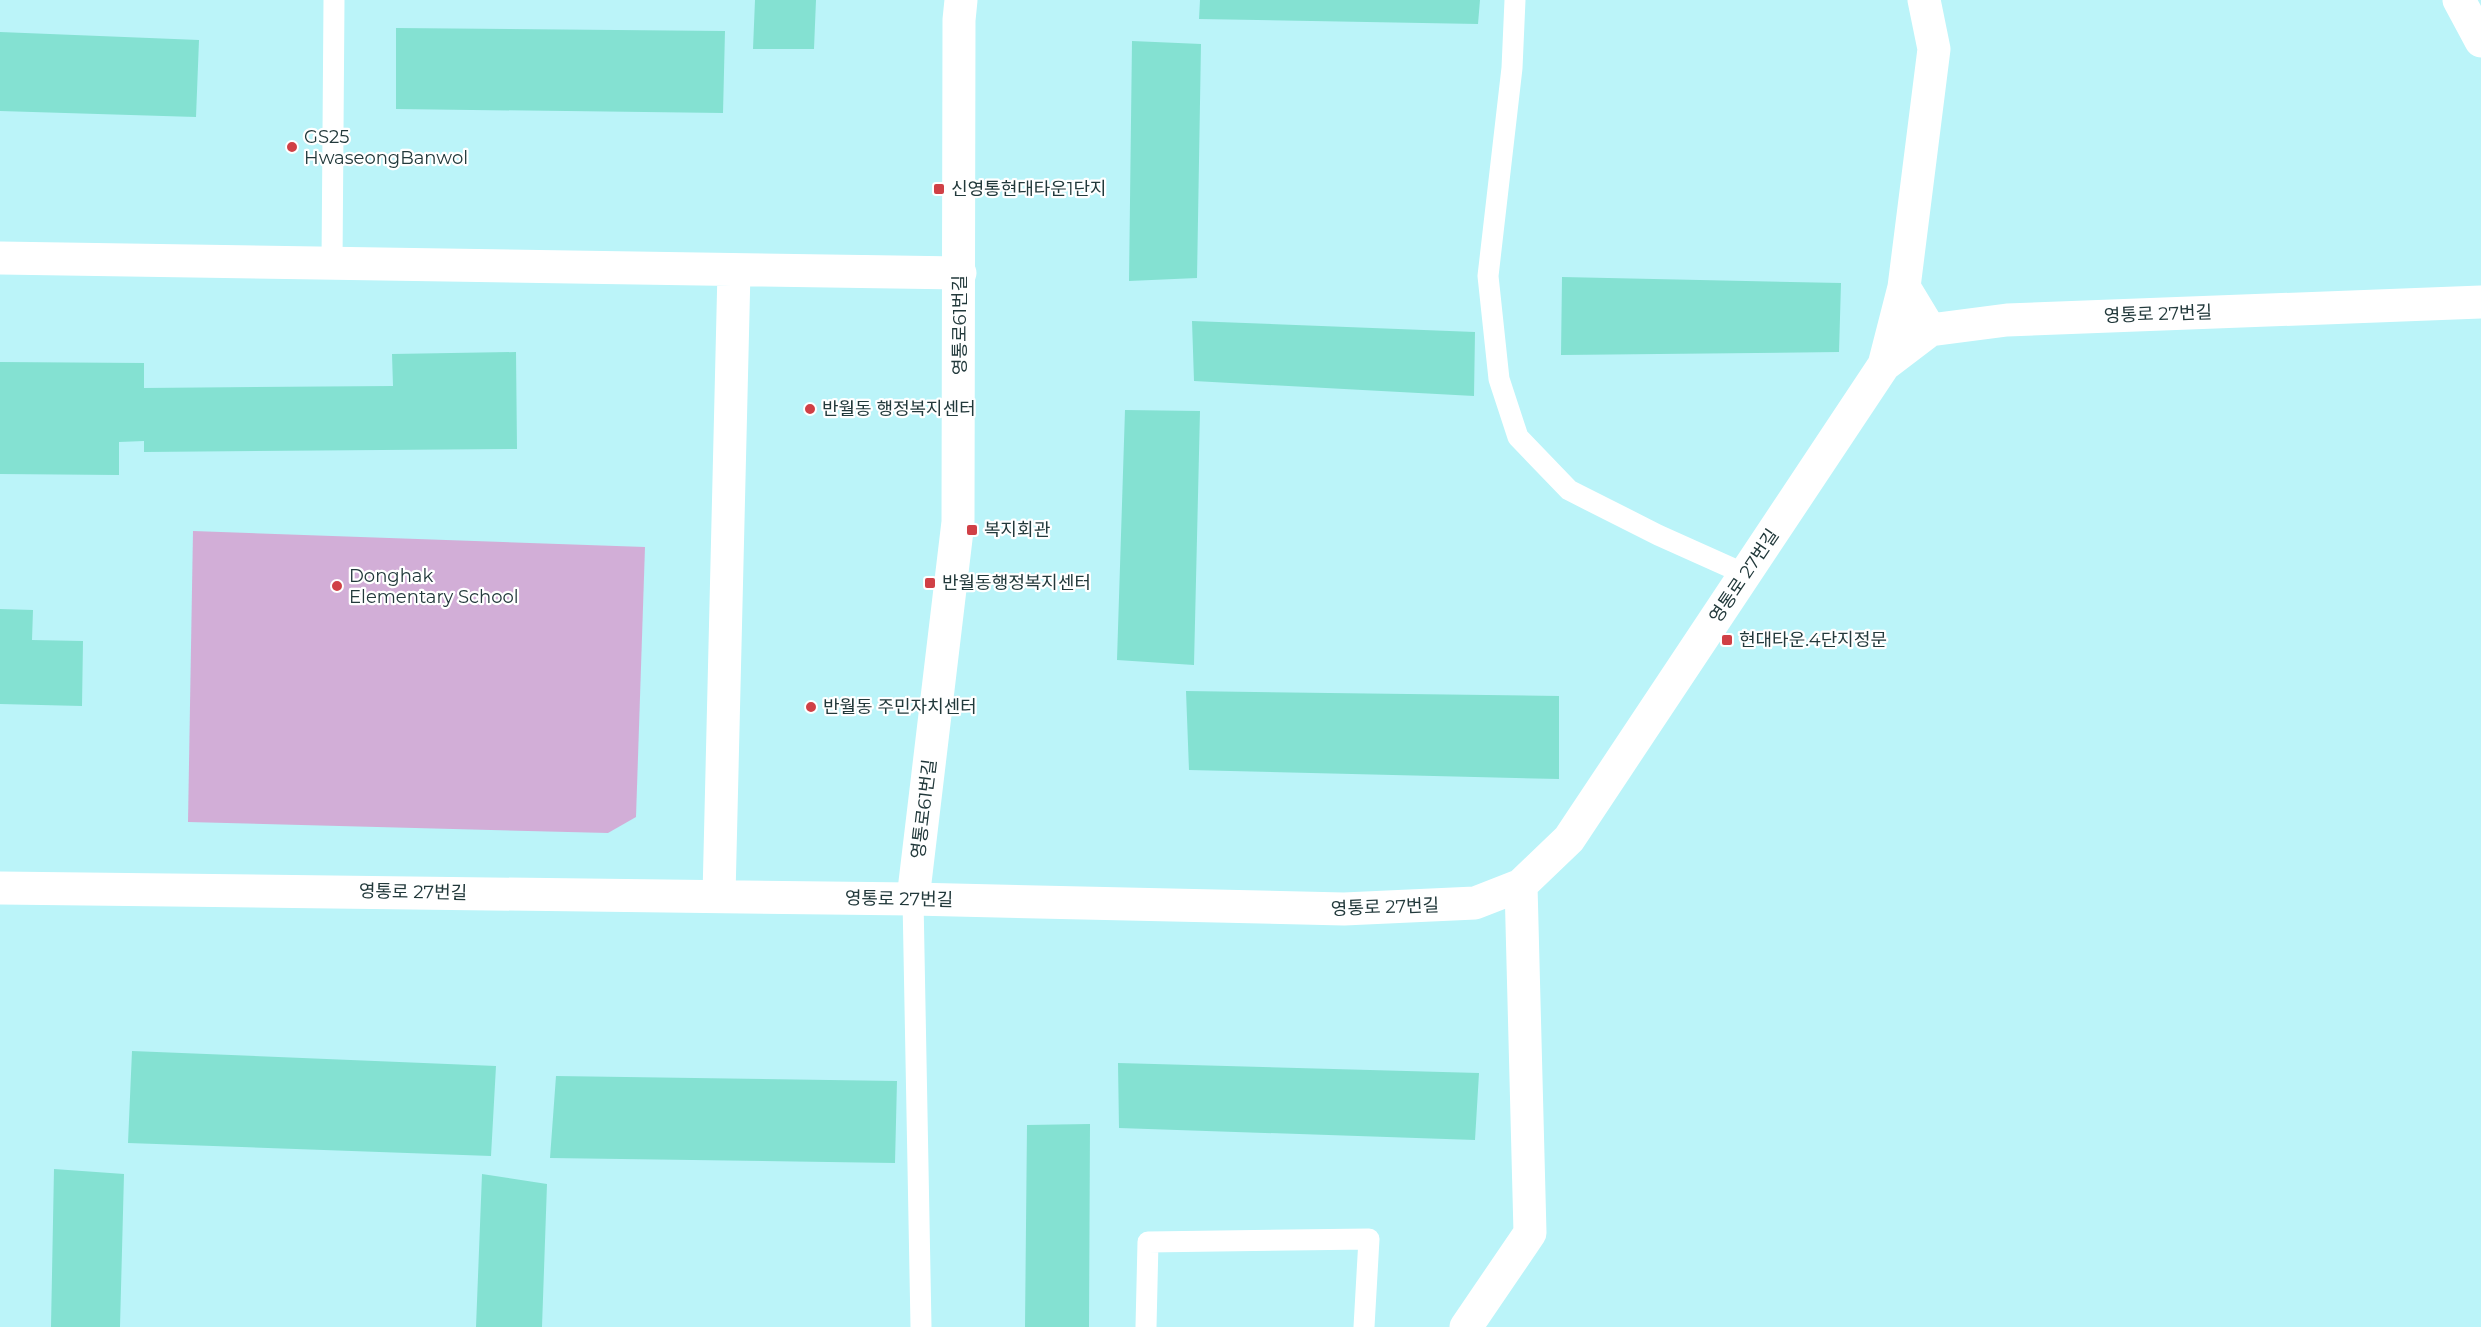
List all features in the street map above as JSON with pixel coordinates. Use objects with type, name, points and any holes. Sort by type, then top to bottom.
[{"type":"street","name":"영통로61번길","points":[[914,899],[958,522],[959,20],[961,0]]},
{"type":"street","points":[[1884,365],[1904,287],[1934,50],[1924,0]]},
{"type":"street","points":[[2459,0],[2481,40]]},
{"type":"street","points":[[0,258],[960,273]]},
{"type":"street","points":[[719,896],[734,271]]},
{"type":"street","points":[[1904,287],[1930,330]]},
{"type":"street","name":"영통로 27번길","points":[[0,888],[914,899],[1344,909],[1475,903],[1521,885],[1569,839],[1884,365],[1930,330],[2007,320],[2481,302]]},
{"type":"street","points":[[1466,1327],[1530,1233],[1521,885]]},
{"type":"lane","points":[[332,264],[334,0]]},
{"type":"lane","points":[[1515,0],[1512,68],[1488,276],[1499,379],[1518,437],[1569,490],[1658,535],[1745,574]]},
{"type":"lane","points":[[914,899],[921,1327]]},
{"type":"lane","points":[[1146,1327],[1148,1242],[1369,1239],[1364,1327]]},
{"type":"shaded area","points":[[193,531],[645,547],[636,817],[608,833],[188,822]]},
{"type":"building","points":[[755,0],[816,0],[814,49],[753,49]]},
{"type":"building","points":[[1200,0],[1480,0],[1478,24],[1199,19]]},
{"type":"building","points":[[396,28],[725,31],[723,113],[396,109]]},
{"type":"building","points":[[0,32],[199,40],[196,117],[0,111]]},
{"type":"building","points":[[1132,41],[1201,44],[1197,278],[1129,281]]},
{"type":"building","points":[[1562,277],[1841,283],[1839,352],[1561,355]]},
{"type":"building","points":[[1192,321],[1475,332],[1474,396],[1194,381]]},
{"type":"building","points":[[516,352],[517,449],[144,452],[144,441],[119,442],[119,475],[0,474],[0,362],[144,363],[144,388],[393,386],[392,354]]},
{"type":"building","points":[[1125,410],[1200,411],[1194,665],[1117,660]]},
{"type":"building","points":[[0,609],[33,610],[32,640],[83,641],[82,706],[0,704]]},
{"type":"building","points":[[1186,691],[1559,696],[1559,779],[1189,770]]},
{"type":"building","points":[[132,1051],[496,1066],[491,1156],[128,1143]]},
{"type":"building","points":[[1118,1063],[1479,1073],[1475,1140],[1119,1128]]},
{"type":"building","points":[[556,1076],[897,1081],[895,1163],[550,1158]]},
{"type":"building","points":[[1090,1124],[1089,1327],[1025,1327],[1027,1125]]},
{"type":"building","points":[[54,1169],[124,1174],[120,1327],[51,1327]]},
{"type":"building","points":[[482,1174],[547,1184],[542,1327],[476,1327]]},
{"type":"place","name":"GS25 HwaseongBanwol","points":[[292,147]]},
{"type":"place","name":"신영통현대타운1단지","points":[[939,189]]},
{"type":"place","name":"반월동 행정복지센터","points":[[810,409]]},
{"type":"place","name":"복지회관","points":[[972,530]]},
{"type":"place","name":"반월동행정복지센터","points":[[930,583]]},
{"type":"place","name":"Donghak Elementary School","points":[[337,586]]},
{"type":"place","name":"현대타운.4단지정문","points":[[1727,640]]},
{"type":"place","name":"반월동 주민자치센터","points":[[811,707]]}]
